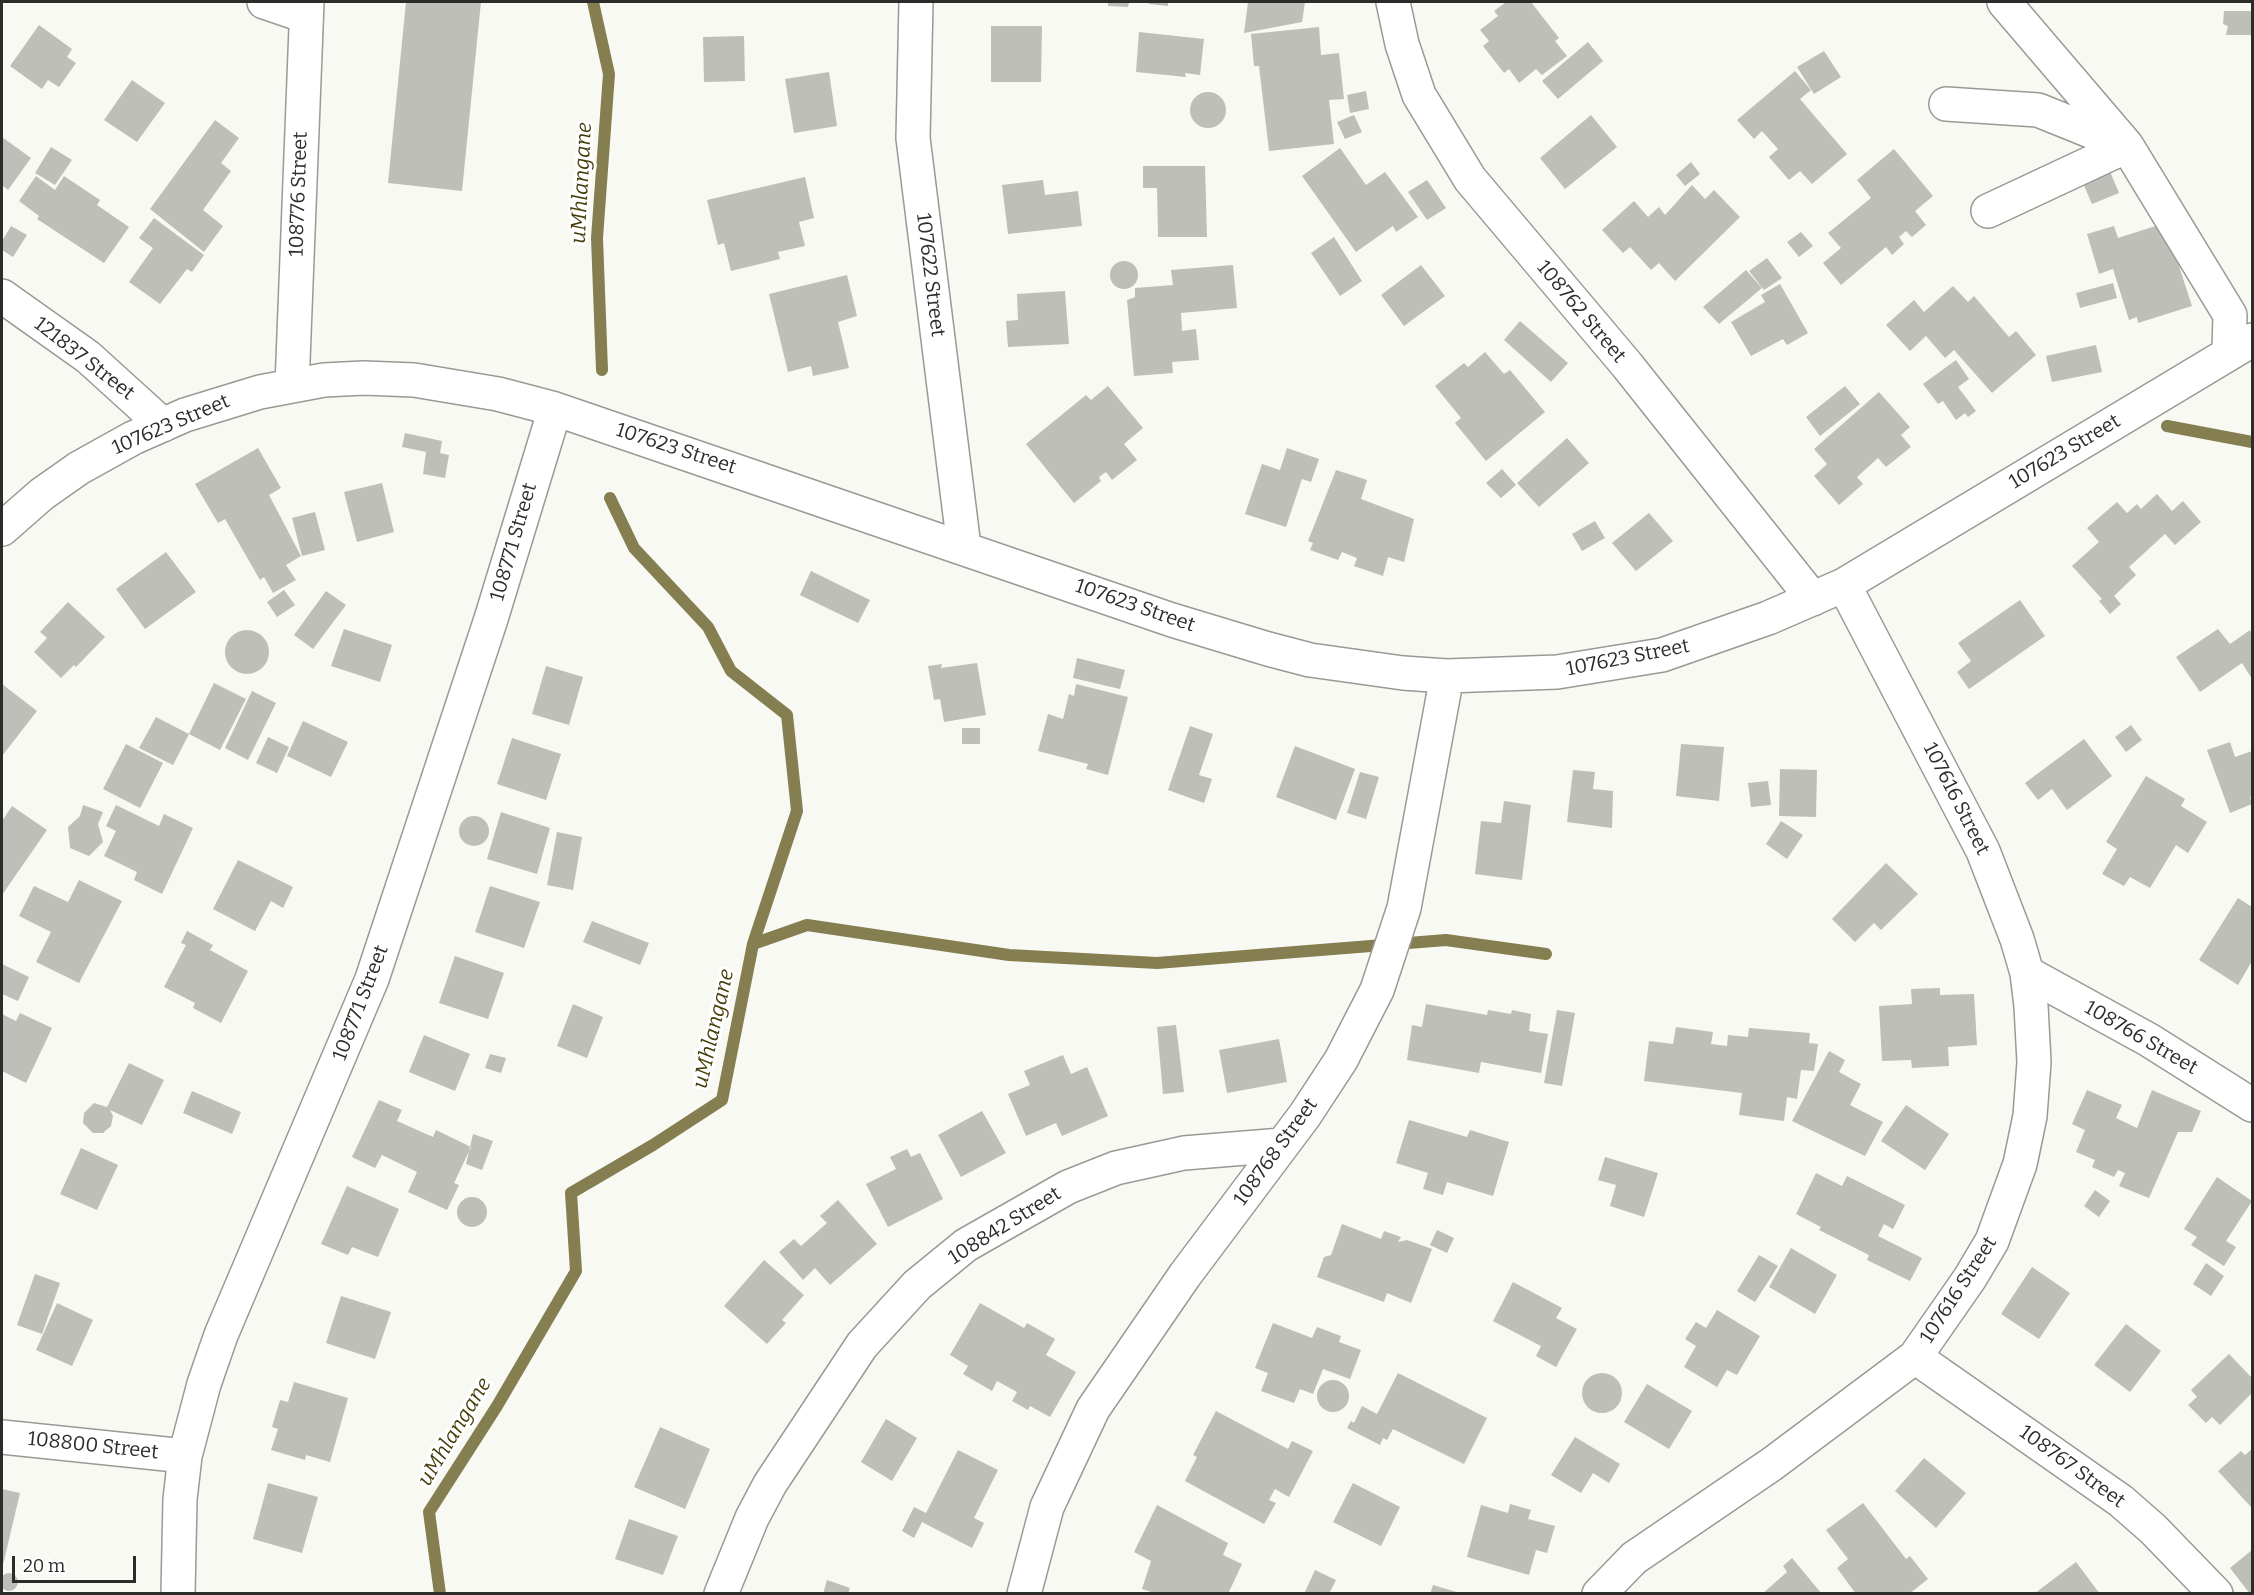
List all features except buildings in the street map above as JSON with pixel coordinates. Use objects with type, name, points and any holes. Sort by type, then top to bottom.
[{"type":"street","points":[[264,2],[306,9]]},
{"type":"street","name":"107622 Street","points":[[916,2],[913,138],[964,547]]},
{"type":"street","name":"108762 Street","points":[[1393,2],[1402,44],[1419,95],[1470,178],[1627,365],[1813,599]]},
{"type":"street","points":[[2004,2],[2127,146],[2230,315],[2241,346]]},
{"type":"street","name":"108776 Street","points":[[292,386],[306,9]]},
{"type":"street","points":[[1946,104],[2038,110],[2127,146]]},
{"type":"street","points":[[1988,211],[2127,146]]},
{"type":"street","name":"121837 Street","points":[[2,296],[94,362],[163,425]]},
{"type":"street","name":"107623 Street","points":[[2,529],[42,494],[79,468],[133,438],[227,400],[292,386],[364,378],[414,380],[498,394],[555,409],[1172,620],[1268,649],[1345,666],[1447,676],[1557,672],[1662,655],[1716,638],[1844,585],[2241,346]]},
{"type":"street","name":"108771 Street","points":[[178,1593],[178,1522],[185,1456],[196,1408],[220,1335],[372,979],[473,676],[555,409]]},
{"type":"street","name":"107616 Street","points":[[1599,1593],[1634,1558],[1772,1464],[1915,1357],[1983,1257],[2001,1221],[2015,1184],[2030,1116],[2034,1062],[2027,973],[2002,895],[1983,851],[1844,585]]},
{"type":"street","name":"108768 Street","points":[[1024,1593],[1047,1507],[1093,1409],[1185,1275],[1282,1145],[1341,1059],[1386,971],[1404,908],[1447,676]]},
{"type":"street","name":"108766 Street","points":[[2027,973],[2149,1040],[2253,1105]]},
{"type":"street","name":"108842 Street","points":[[721,1593],[752,1518],[770,1484],[862,1345],[917,1285],[966,1245],[1068,1187],[1116,1168],[1184,1154],[1282,1145]]},
{"type":"street","name":"108767 Street","points":[[1915,1357],[2121,1501],[2153,1529],[2216,1593]]},
{"type":"street","name":"108800 Street","points":[[2,1437],[185,1456]]},
{"type":"waterway","name":"uMhlangane","points":[[593,2],[609,74],[597,238],[602,370]]},
{"type":"waterway","points":[[2167,426],[2252,442]]},
{"type":"waterway","name":"uMhlangane","points":[[440,1594],[429,1512],[497,1406],[576,1271],[571,1193],[653,1145],[722,1100],[753,944],[797,811],[787,715],[731,671],[708,627],[634,548],[610,498]]},
{"type":"waterway","points":[[753,944],[807,925],[1009,955],[1157,963],[1446,940],[1546,954]]}]
